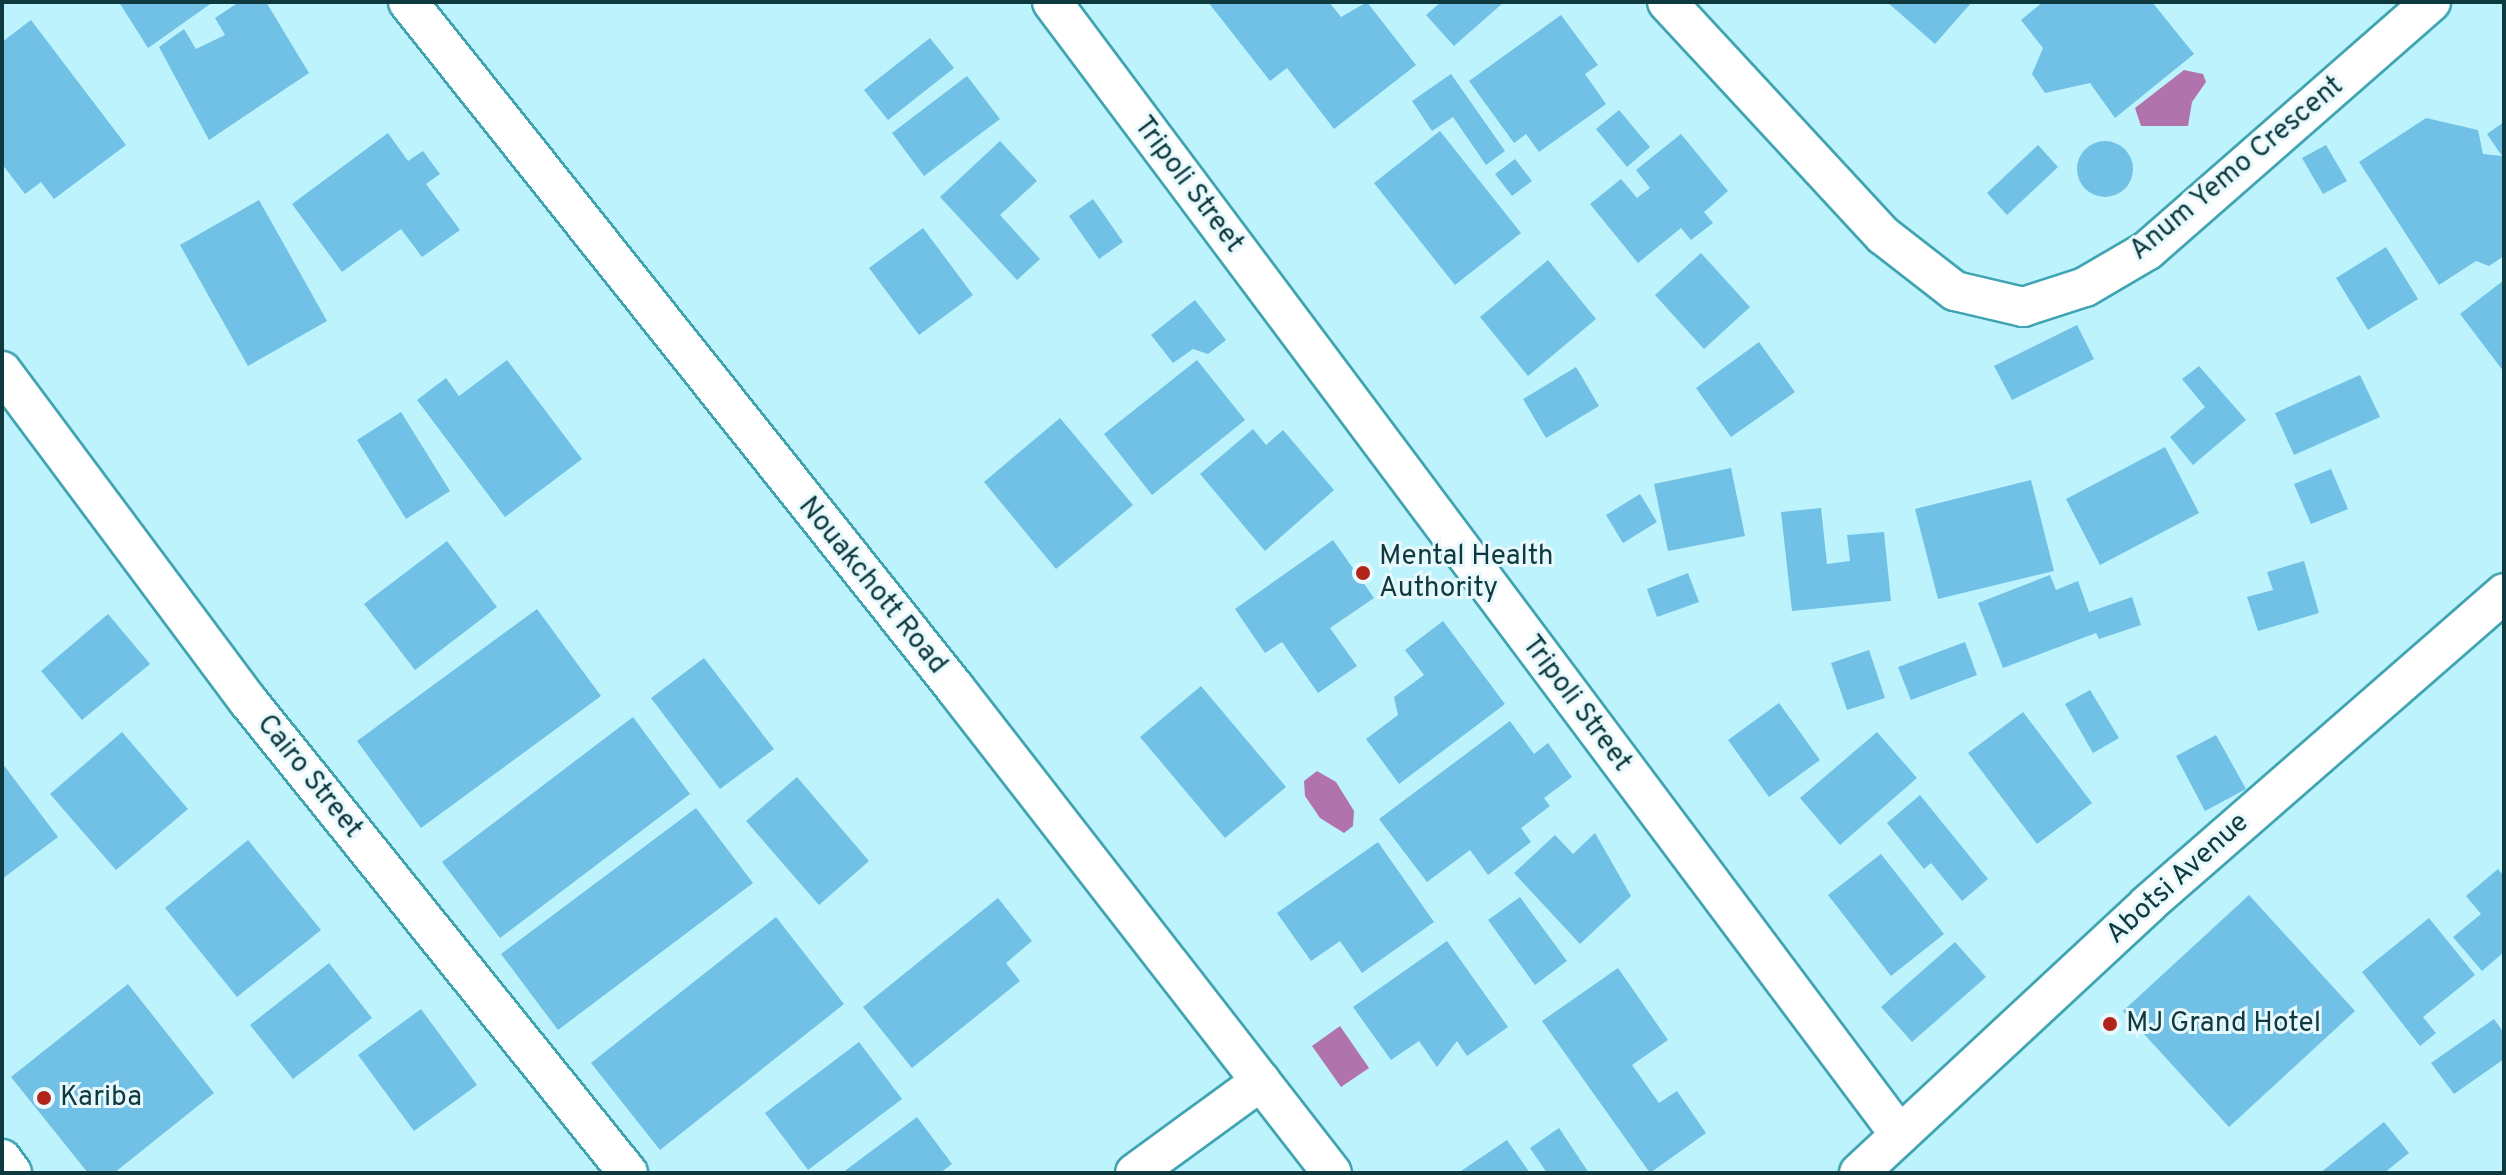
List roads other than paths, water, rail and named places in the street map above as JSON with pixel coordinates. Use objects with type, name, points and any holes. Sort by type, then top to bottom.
[{"type":"street","name":"Nouakchott Road","points":[[408,2],[1332,1173]]},
{"type":"street","name":"Tripoli Street","points":[[1052,2],[1900,1135]]},
{"type":"street","name":"Anum Yemo Crescent","points":[[1667,2],[1884,236],[1955,291],[2023,307],[2085,287],[2148,250],[2431,2]]},
{"type":"street","name":"Cairo Street","points":[[2,371],[248,701],[628,1173]]},
{"type":"street","name":"Abotsi Avenue","points":[[1859,1173],[2148,904],[2504,593]]},
{"type":"street","points":[[1135,1173],[1261,1081]]},
{"type":"street","points":[[2,1159],[12,1173]]},
{"type":"place","name":"Mental Health Authority","points":[[1363,573]]},
{"type":"place","name":"MJ Grand Hotel","points":[[2110,1024]]},
{"type":"place","name":"Kariba","points":[[44,1098]]}]
